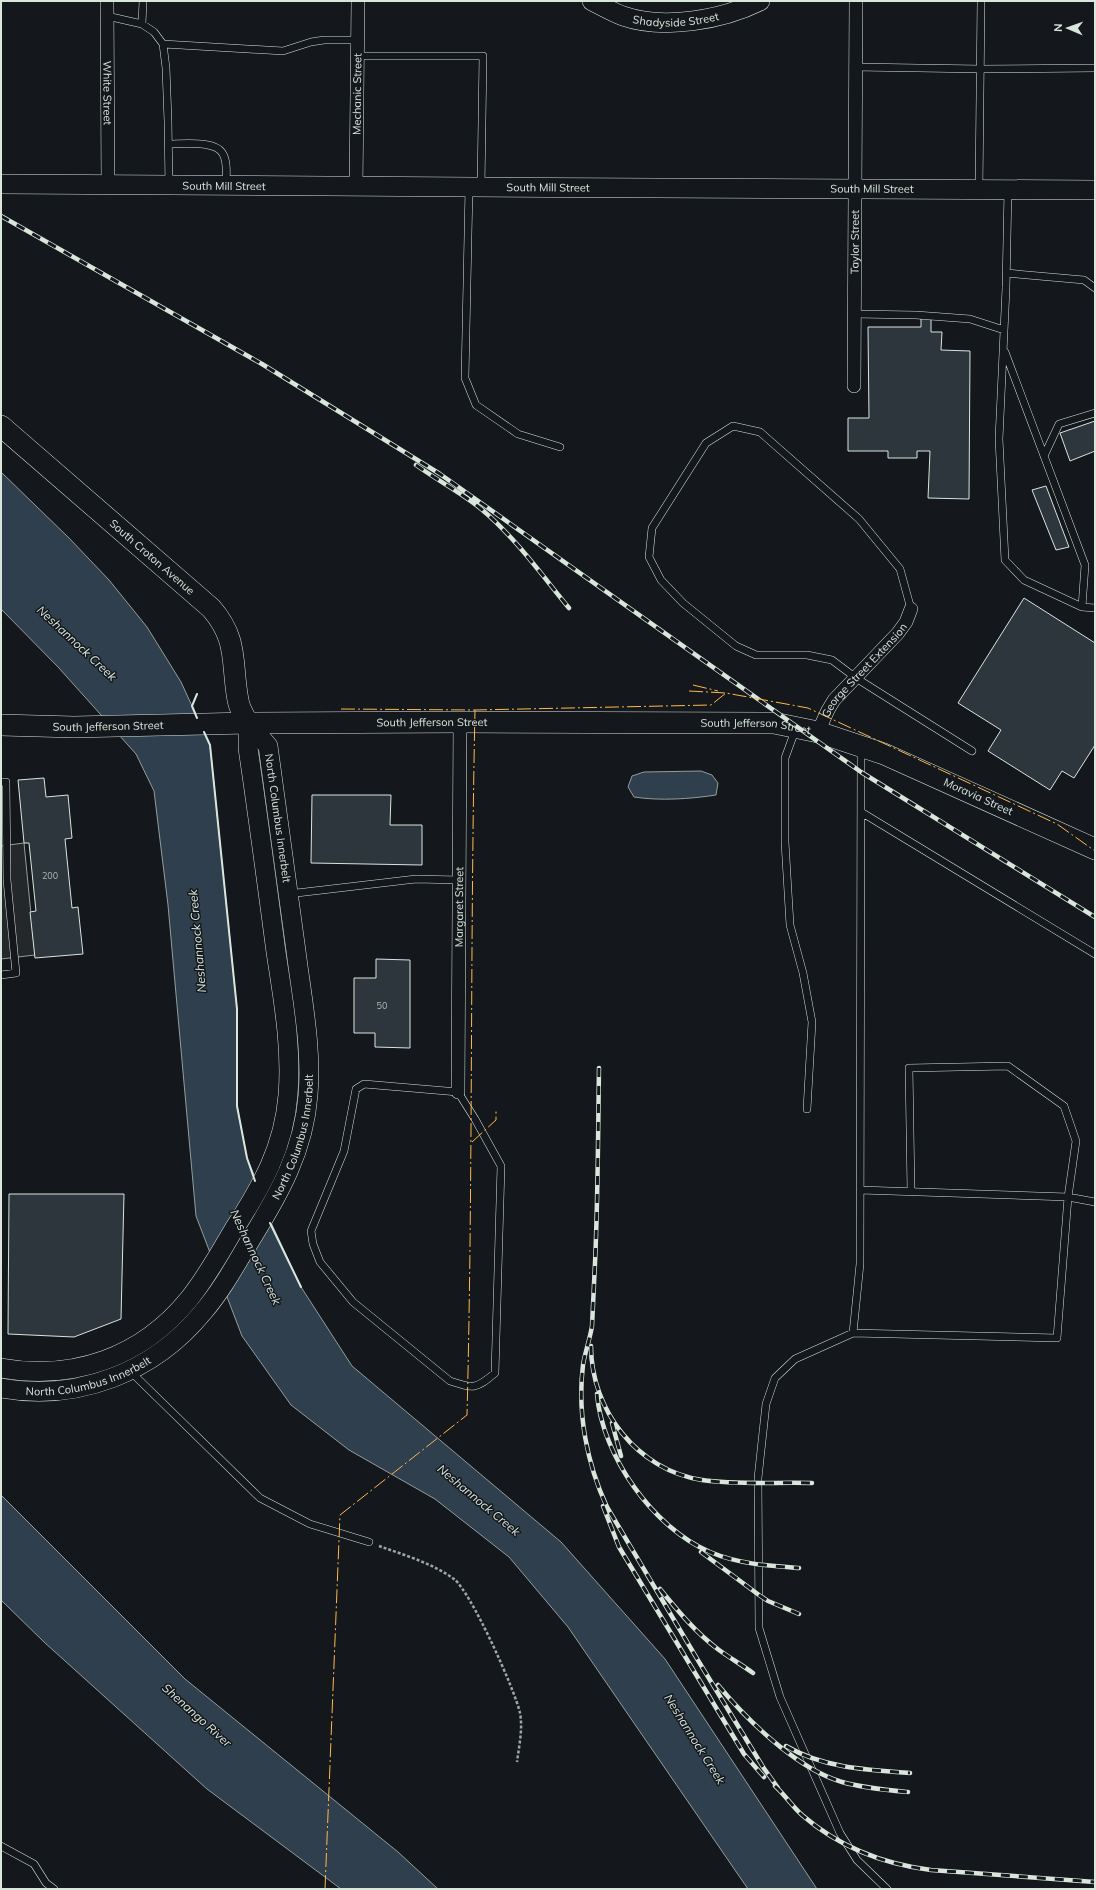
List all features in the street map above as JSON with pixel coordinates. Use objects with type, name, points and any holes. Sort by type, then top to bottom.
[{"type":"main road","name":"Shadyside Street","points":[[592,1],[623,16],[663,22],[693,21],[723,16],[742,10],[760,1]]},
{"type":"main road","name":"South Mill Street","points":[[1,184],[475,188],[856,188],[1095,190]]},
{"type":"main road","name":"South Croton Avenue","points":[[1,426],[211,608],[227,633],[233,650],[238,702],[248,723]]},
{"type":"main road","name":"South Jefferson Street","points":[[1,725],[74,727],[248,723],[751,722],[797,727],[861,745]]},
{"type":"main road","name":"North Columbus Innerbelt","points":[[1,1368],[29,1372],[61,1371],[94,1364],[126,1350],[148,1338],[175,1315],[189,1299],[260,1189],[270,1168],[284,1128],[289,1086],[287,1032],[268,746],[248,723]]},
{"type":"main road","name":"Moravia Street","points":[[861,745],[1095,849]]},
{"type":"main road","name":"North Columbus Innerbelt","points":[[1,1388],[27,1391],[63,1391],[100,1382],[130,1370],[159,1354],[175,1342],[204,1311],[219,1290],[279,1194],[297,1152],[303,1132],[308,1094],[307,1030],[279,896]]},
{"type":"street","name":"White Street","points":[[107,1],[108,185]]},
{"type":"street","name":"Mechanic Street","points":[[356,187],[358,1]]},
{"type":"street","name":"Taylor Street","points":[[854,386],[856,1]]},
{"type":"street","name":"George Street Extension","points":[[818,732],[828,710],[898,633],[906,622],[911,609]]},
{"type":"street","name":"Margaret Street","points":[[458,1092],[460,722]]},
{"type":"lane","points":[[142,24],[143,1]]},
{"type":"lane","points":[[979,189],[981,1]]},
{"type":"lane","points":[[107,16],[142,24],[154,32],[163,44],[166,68],[169,186]]},
{"type":"lane","points":[[163,44],[283,51],[311,42],[324,40],[357,40]]},
{"type":"lane","points":[[357,56],[483,56],[465,378],[476,405],[518,434],[560,447]]},
{"type":"lane","points":[[856,67],[980,70],[1095,68]]},
{"type":"lane","points":[[169,144],[207,145],[218,147],[224,155],[226,186]]},
{"type":"lane","points":[[1008,189],[1004,348],[999,439],[1006,560],[1024,580],[1082,607],[1095,608]]},
{"type":"lane","points":[[1006,272],[1084,280],[1095,288]]},
{"type":"lane","points":[[855,314],[916,315],[970,319],[1004,330]]},
{"type":"lane","points":[[1004,348],[1085,566],[1082,607]]},
{"type":"lane","points":[[1044,456],[1059,424],[1095,413]]},
{"type":"lane","points":[[911,609],[900,569],[859,519],[760,432],[733,426],[706,443],[652,528],[649,557],[661,580],[683,603],[736,646],[756,655],[807,656],[832,660],[856,678],[972,751]]},
{"type":"lane","points":[[797,727],[784,758],[785,842],[790,925],[803,973],[812,1022],[807,1109]]},
{"type":"lane","points":[[853,1333],[860,1264],[861,745]]},
{"type":"lane","points":[[1,782],[6,782],[7,880],[16,973],[1,975]]},
{"type":"lane","points":[[861,812],[1095,954]]},
{"type":"lane","points":[[279,896],[416,879],[459,880]]},
{"type":"lane","points":[[887,1889],[856,1860],[840,1833],[780,1697],[759,1628],[758,1478],[766,1404],[775,1378],[794,1359],[853,1333],[1057,1338],[1068,1197],[1076,1141],[1064,1106],[1008,1066],[910,1068],[911,1191]]},
{"type":"lane","points":[[364,1084],[458,1092],[501,1166],[495,1373],[480,1385],[466,1387],[450,1381],[353,1302],[320,1262],[313,1244],[311,1232],[344,1151],[356,1089],[364,1084]]},
{"type":"lane","points":[[860,1190],[1068,1197],[1095,1202]]},
{"type":"lane","points":[[130,1370],[260,1498],[310,1524],[369,1542]]},
{"type":"lane","points":[[1,1846],[34,1864],[46,1882],[54,1889]]},
{"type":"path","points":[[369,1542],[424,1562],[455,1580],[468,1598],[504,1667],[520,1713],[520,1739],[517,1762]]},
{"type":"shaded area","points":[[24,843],[35,955],[1,959],[1,846]]},
{"type":"water","name":"Neshannock Creek","points":[[1,472],[69,538],[109,580],[147,627],[181,682],[210,745],[237,1009],[237,1106],[247,1158],[260,1189],[267,1214],[301,1287],[352,1366],[561,1542],[665,1659],[817,1889],[748,1889],[568,1627],[509,1557],[435,1499],[349,1450],[291,1405],[242,1336],[196,1216],[168,905],[154,791],[136,754],[58,667],[1,609]]},
{"type":"water","points":[[701,771],[712,775],[718,783],[716,795],[696,798],[654,799],[634,797],[628,787],[632,776],[644,772]]},
{"type":"water","name":"Shenango River","points":[[1,1495],[185,1679],[398,1852],[438,1889],[341,1889],[207,1789],[44,1642],[1,1600]]},
{"type":"building","points":[[921,318],[931,318],[931,332],[942,332],[941,350],[970,351],[969,499],[928,498],[930,451],[917,451],[917,458],[888,458],[888,451],[848,451],[848,418],[869,418],[868,327],[921,327]]},
{"type":"building","points":[[1095,421],[1095,451],[1070,461],[1060,433]]},
{"type":"building","points":[[1046,486],[1069,547],[1056,550],[1032,490]]},
{"type":"building","points":[[1024,598],[1095,643],[1095,745],[1074,778],[1062,771],[1050,790],[988,751],[1001,730],[958,703]]},
{"type":"building","points":[[44,778],[46,797],[68,795],[72,838],[65,839],[72,908],[78,907],[83,954],[35,958],[30,912],[36,911],[29,843],[24,843],[18,780]]},
{"type":"building","points":[[312,795],[391,795],[390,825],[422,825],[422,865],[311,863]]},
{"type":"building","points":[[376,959],[410,960],[410,1048],[375,1047],[375,1033],[354,1033],[354,978],[376,978]]},
{"type":"building","points":[[9,1194],[124,1194],[121,1319],[74,1337],[8,1334]]},
{"type":"railway","points":[[1,216],[262,364],[440,474],[861,772],[1095,917]]},
{"type":"railway","points":[[416,465],[472,502],[492,519],[527,556],[569,608]]},
{"type":"railway","points":[[599,1068],[597,1214],[592,1326],[583,1365],[581,1383],[583,1420],[589,1456],[600,1491],[607,1507],[699,1662],[763,1767],[778,1788]]},
{"type":"railway","points":[[591,1346],[593,1370],[599,1393],[609,1414],[622,1433],[638,1450],[657,1464],[679,1474],[715,1482],[812,1483]]},
{"type":"railway","points":[[597,1394],[601,1417],[609,1441],[620,1464],[634,1487],[651,1508],[669,1526],[689,1541],[721,1556],[754,1564],[799,1568]]},
{"type":"railway","points":[[612,1423],[621,1456]]},
{"type":"railway","points":[[603,1506],[619,1547],[744,1754],[764,1777]]},
{"type":"railway","points":[[701,1552],[768,1601],[799,1614]]},
{"type":"railway","points":[[660,1589],[695,1629],[719,1650],[753,1673]]},
{"type":"railway","points":[[718,1685],[743,1713],[774,1742],[791,1755],[825,1776],[850,1784],[908,1792]]},
{"type":"railway","points":[[786,1746],[815,1759],[846,1767],[910,1773]]},
{"type":"railway","points":[[775,1786],[798,1812],[816,1826],[846,1845],[879,1858],[931,1870],[1095,1882]]},
{"type":"wall","points":[[197,694],[192,706],[197,718]]},
{"type":"wall","points":[[204,732],[210,745],[237,1009],[237,1106],[247,1158],[255,1181]]},
{"type":"wall","points":[[270,1223],[301,1287]]},
{"type":"power","points":[[693,685],[718,691]]},
{"type":"power","points":[[689,691],[726,693]]},
{"type":"power","points":[[341,709],[475,710],[711,705],[726,693],[808,708],[1057,824],[1095,851]]},
{"type":"power","points":[[325,1889],[340,1515],[467,1415],[475,710]]},
{"type":"power","points":[[472,1142],[496,1120],[496,1109]]}]
